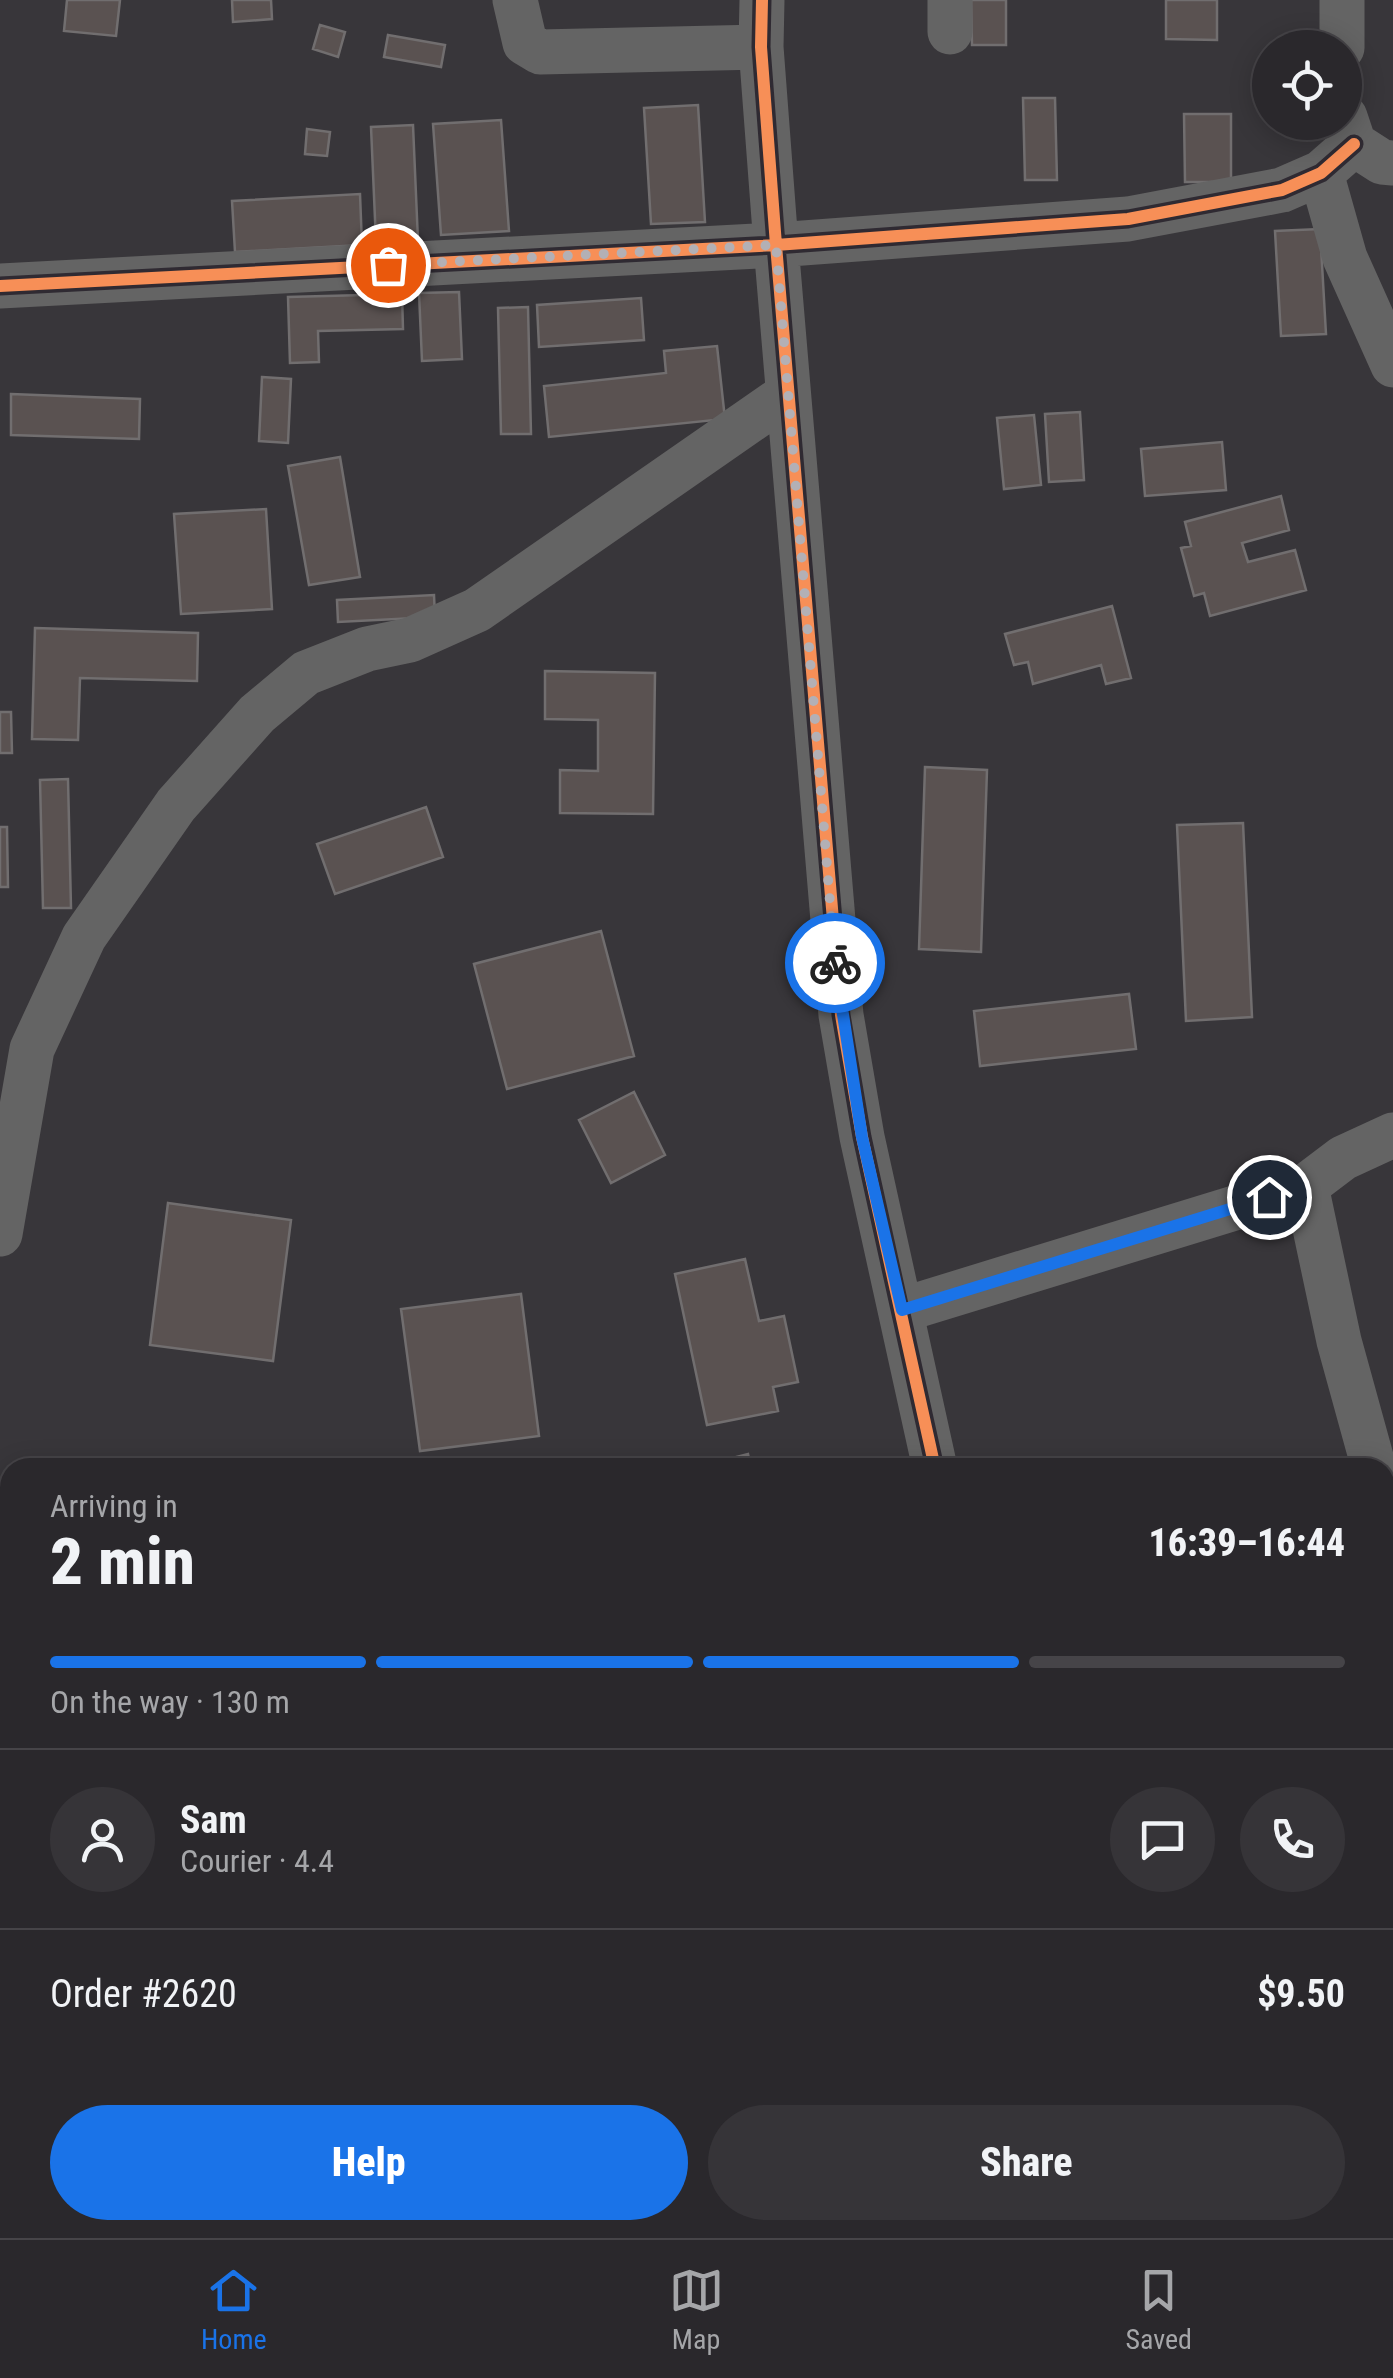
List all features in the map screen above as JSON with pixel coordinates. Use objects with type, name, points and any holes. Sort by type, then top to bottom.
[{"type":"street","points":[[516,0],[525,42],[540,52],[761,47]]},
{"type":"street","points":[[762,0],[761,47],[776,245],[841,1015],[862,1137],[934,1458]]},
{"type":"street","points":[[1342,0],[1342,30]]},
{"type":"street","points":[[0,286],[776,245],[1128,219],[1282,190],[1321,173],[1364,141]]},
{"type":"street","points":[[1321,173],[1345,258],[1393,364]]},
{"type":"street","points":[[0,1234],[32,1049],[84,937],[176,805],[257,714],[306,673],[367,650],[410,640],[477,610],[788,394]]},
{"type":"street","points":[[902,1310],[1306,1186],[1344,1158],[1393,1135]]},
{"type":"street","points":[[1306,1186],[1339,1341],[1371,1458]]},
{"type":"building","points":[[67,0],[120,0],[116,36],[64,31]]},
{"type":"building","points":[[232,0],[271,0],[272,19],[233,22]]},
{"type":"building","points":[[971,0],[1006,0],[1006,45],[972,45]]},
{"type":"building","points":[[1166,0],[1217,0],[1217,40],[1166,39]]},
{"type":"building","points":[[320,25],[345,32],[338,57],[313,49]]},
{"type":"building","points":[[388,35],[445,45],[441,67],[384,57]]},
{"type":"building","points":[[1023,98],[1055,98],[1057,180],[1025,180]]},
{"type":"building","points":[[698,105],[705,222],[651,224],[644,108]]},
{"type":"building","points":[[1184,114],[1231,114],[1231,182],[1185,182]]},
{"type":"building","points":[[501,120],[509,231],[441,235],[433,124]]},
{"type":"building","points":[[413,125],[418,241],[376,242],[371,127]]},
{"type":"building","points":[[307,129],[330,132],[327,156],[305,154]]},
{"type":"building","points":[[360,194],[362,245],[235,252],[232,201]]},
{"type":"building","points":[[1320,229],[1326,334],[1281,336],[1275,231]]},
{"type":"building","points":[[459,292],[462,359],[422,361],[419,293]]},
{"type":"building","points":[[402,294],[403,329],[318,331],[319,362],[290,363],[288,297]]},
{"type":"building","points":[[641,298],[644,340],[539,347],[537,305]]},
{"type":"building","points":[[528,307],[531,434],[501,434],[498,308]]},
{"type":"building","points":[[717,346],[725,419],[549,437],[544,386],[666,373],[664,351]]},
{"type":"building","points":[[262,377],[291,379],[288,443],[259,441]]},
{"type":"building","points":[[11,394],[140,399],[139,439],[11,435]]},
{"type":"building","points":[[1080,412],[1084,480],[1049,482],[1045,414]]},
{"type":"building","points":[[1034,415],[1041,485],[1004,489],[997,418]]},
{"type":"building","points":[[1222,442],[1226,490],[1145,496],[1141,449]]},
{"type":"building","points":[[340,457],[360,577],[309,585],[288,466]]},
{"type":"building","points":[[1281,496],[1289,530],[1242,543],[1248,562],[1295,550],[1306,590],[1210,616],[1204,593],[1194,596],[1181,548],[1191,546],[1185,522]]},
{"type":"building","points":[[266,509],[272,609],[181,614],[174,514]]},
{"type":"building","points":[[434,595],[435,617],[338,622],[337,600]]},
{"type":"building","points":[[1112,606],[1131,678],[1106,684],[1101,665],[1033,684],[1028,662],[1014,665],[1005,634]]},
{"type":"building","points":[[35,628],[198,633],[197,681],[80,678],[78,740],[32,739]]},
{"type":"building","points":[[545,671],[655,673],[653,814],[560,813],[560,770],[598,771],[598,720],[545,719]]},
{"type":"building","points":[[0,712],[11,712],[12,753],[0,753]]},
{"type":"building","points":[[925,767],[987,770],[981,952],[919,949]]},
{"type":"building","points":[[68,779],[71,908],[43,908],[40,780]]},
{"type":"building","points":[[426,807],[443,857],[335,894],[317,844]]},
{"type":"building","points":[[1243,823],[1252,1017],[1186,1021],[1177,825]]},
{"type":"building","points":[[0,827],[7,827],[8,887],[0,887]]},
{"type":"building","points":[[601,931],[634,1056],[507,1089],[474,964]]},
{"type":"building","points":[[1129,994],[1136,1049],[980,1066],[974,1011]]},
{"type":"building","points":[[634,1092],[665,1155],[611,1183],[579,1120]]},
{"type":"building","points":[[168,1203],[291,1220],[273,1361],[150,1345]]},
{"type":"building","points":[[745,1259],[759,1321],[784,1316],[798,1382],[773,1387],[778,1411],[707,1425],[675,1274]]},
{"type":"building","points":[[521,1294],[539,1436],[420,1451],[401,1309]]},
{"type":"cycle path","points":[[762,0],[761,47],[776,245],[841,1015],[862,1137],[933,1458]]},
{"type":"cycle path","points":[[0,286],[776,245],[1128,219],[1282,190],[1321,173],[1354,144]]},
{"type":"way so far","points":[[388,265],[776,245],[835,963]]},
{"type":"route","points":[[835,963],[862,1137],[902,1310],[1269,1197]]}]
